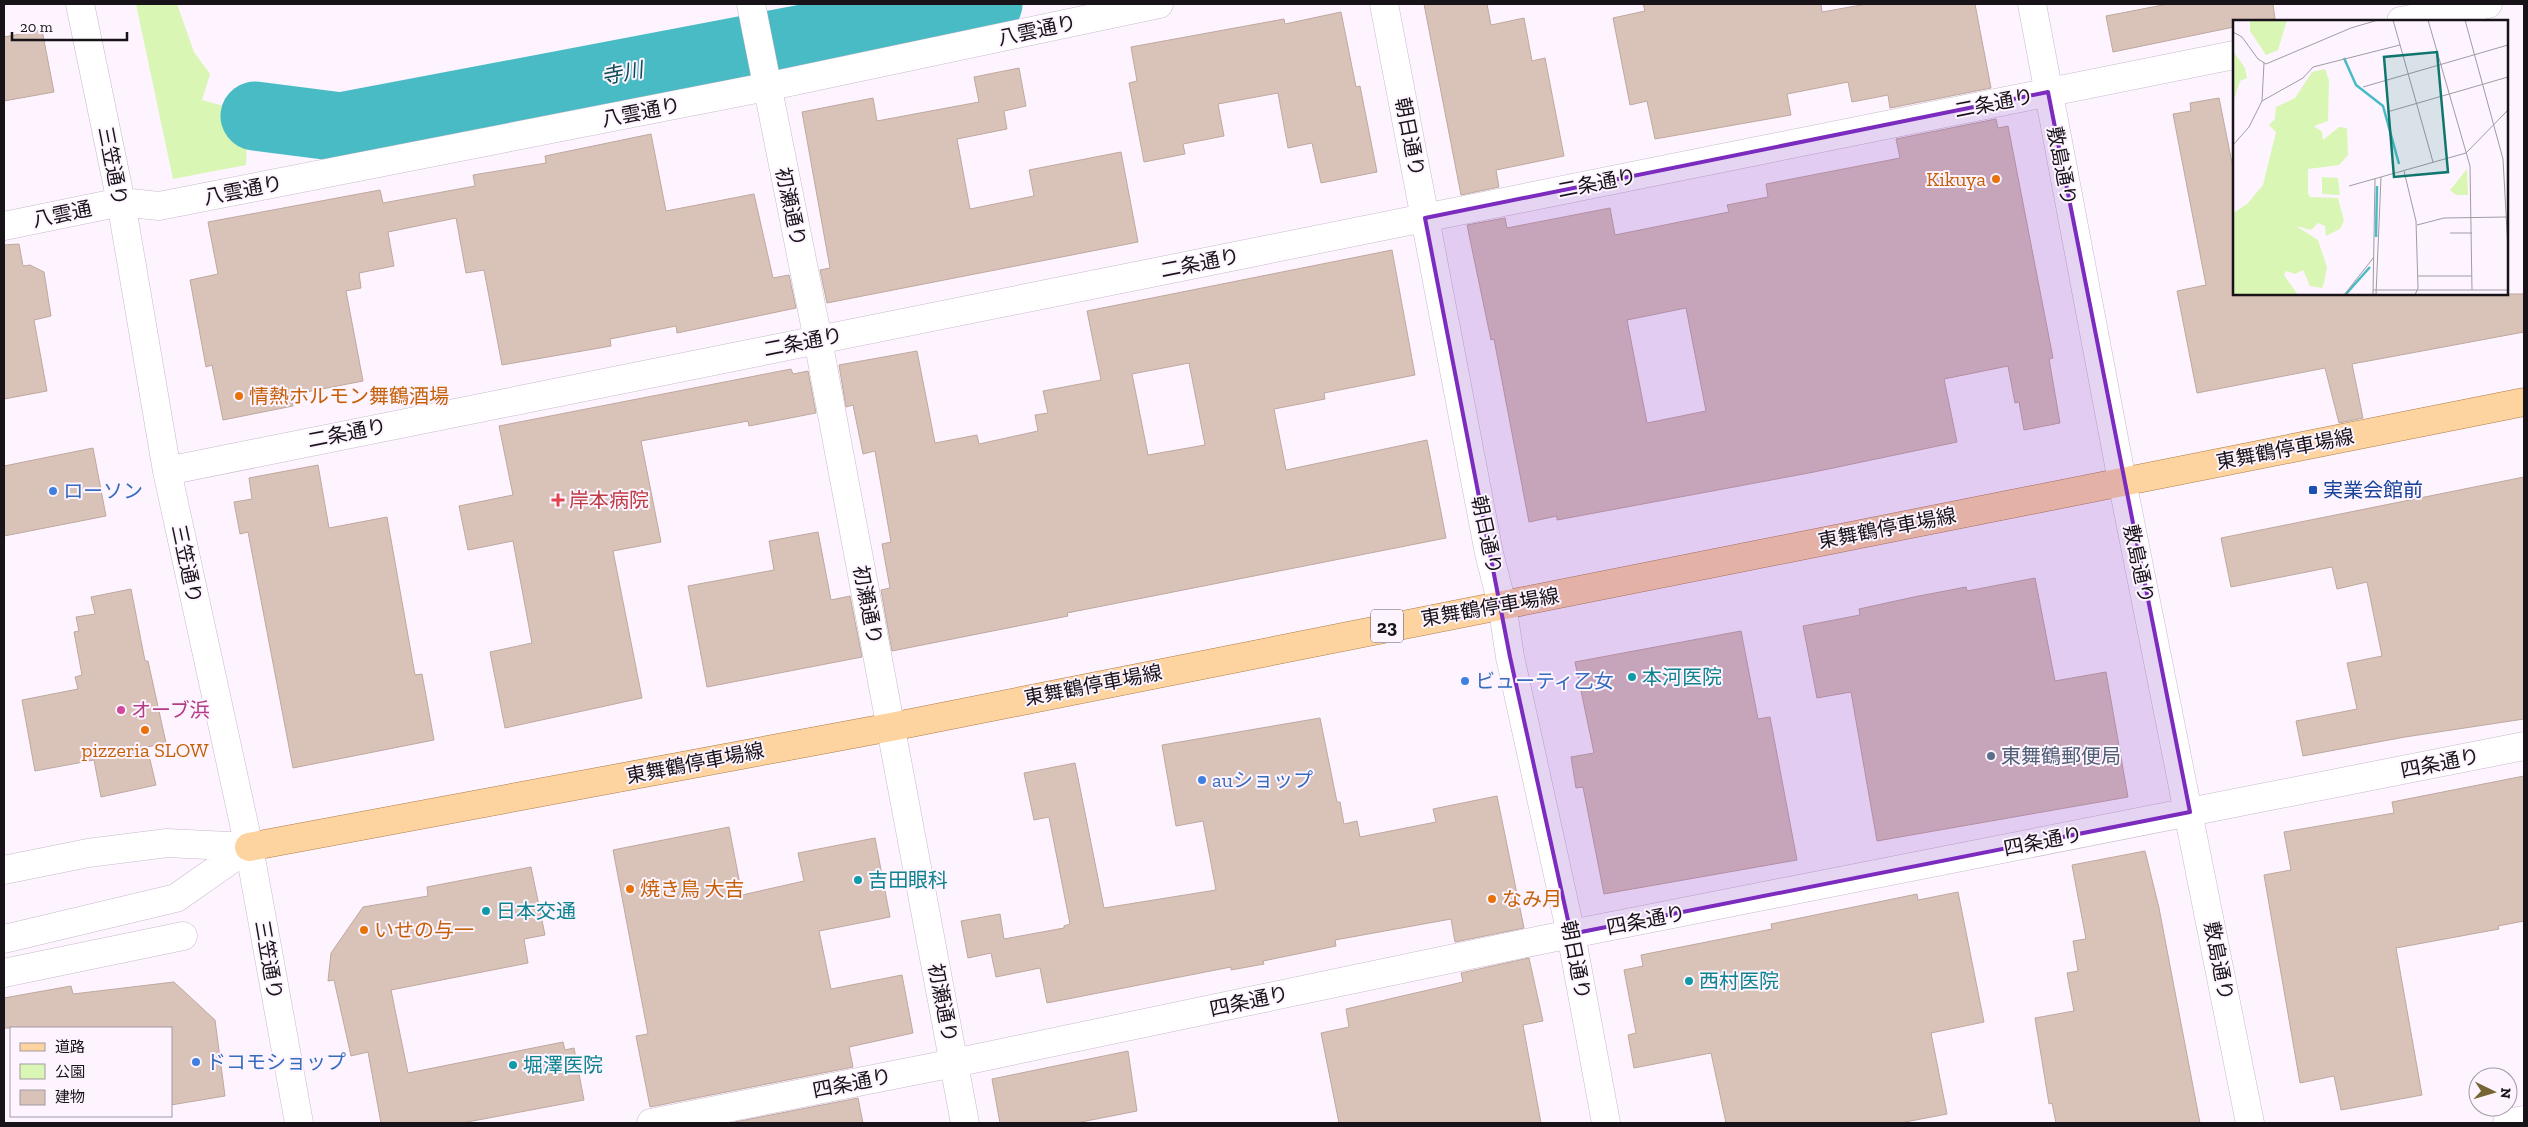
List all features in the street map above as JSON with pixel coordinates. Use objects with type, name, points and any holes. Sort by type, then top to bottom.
[{"type":"main road","name":"東舞鶴停車場線","points":[[249,847],[891,727],[2524,402]]},
{"type":"street","name":"三笠通り","points":[[80,4],[121,202],[166,471],[249,847],[299,1123]]},
{"type":"street","name":"八雲通り","points":[[121,202],[159,206],[765,77],[1048,14],[1159,4]]},
{"type":"street","name":"朝日通り","points":[[1384,4],[1489,553],[1502,604],[1510,657],[1571,934],[1606,1123]]},
{"type":"street","name":"敷島通り","points":[[2032,4],[2122,481],[2190,812],[2250,1123]]},
{"type":"street","points":[[2406,20],[2488,4]]},
{"type":"street","name":"初瀬通り","points":[[752,10],[818,340],[966,1123]]},
{"type":"street","name":"二条通り","points":[[166,471],[2233,55]]},
{"type":"street","name":"八雲通","points":[[4,226],[121,202]]},
{"type":"street","name":"四条通り","points":[[651,1123],[954,1063],[1571,934],[2524,746]]},
{"type":"street","points":[[4,870],[88,853],[167,843],[249,847]]},
{"type":"street","points":[[4,939],[176,898],[249,847]]},
{"type":"street","points":[[4,973],[183,936]]},
{"type":"street","points":[[2507,1123],[2524,1120]]},
{"type":"highlighted area","points":[[2048,92],[2190,812],[1571,934],[1510,657],[1425,218]]},
{"type":"green space","points":[[136,4],[177,4],[194,52],[210,74],[202,100],[248,113],[246,165],[173,179]]},
{"type":"building","points":[[1424,4],[1487,4],[1491,25],[1524,18],[1532,61],[1545,58],[1564,156],[1496,170],[1499,187],[1461,195]]},
{"type":"building","points":[[1643,4],[1821,4],[1822,12],[1867,4],[1975,4],[1991,88],[1890,108],[1888,95],[1852,102],[1848,82],[1787,94],[1791,115],[1655,139],[1647,101],[1630,105],[1613,18],[1645,11]]},
{"type":"building","points":[[2168,4],[2273,4],[2275,19],[2233,20],[2233,27],[2113,52],[2106,16]]},
{"type":"building","points":[[1341,12],[1356,87],[1360,86],[1377,172],[1321,183],[1312,143],[1288,148],[1278,93],[1218,104],[1224,136],[1183,144],[1185,154],[1144,162],[1129,83],[1137,81],[1131,47],[1284,19],[1285,24]]},
{"type":"building","points":[[42,30],[54,92],[4,101],[4,37]]},
{"type":"building","points":[[1019,68],[1026,106],[1004,111],[1007,129],[957,139],[970,209],[1034,196],[1029,170],[1121,152],[1138,242],[827,303],[820,270],[830,268],[802,112],[873,98],[877,121],[979,102],[974,77]]},
{"type":"building","points":[[2219,98],[2233,168],[2233,295],[2524,294],[2524,332],[2352,364],[2363,418],[2339,423],[2325,368],[2197,393],[2177,291],[2206,285],[2173,114],[2191,111],[2190,103]]},
{"type":"building","points":[[1996,119],[1998,128],[2008,126],[2053,358],[2049,359],[2060,423],[2024,430],[2019,402],[2015,403],[2008,366],[1944,379],[1957,442],[1814,472],[1557,520],[1557,516],[1529,522],[1494,339],[1491,340],[1467,225],[1505,218],[1507,228],[1610,208],[1615,235],[1729,212],[1727,205],[1768,197],[1766,184],[1900,158],[1896,139]],"holes":[[[1686,308],[1706,411],[1647,423],[1627,320]]]},
{"type":"building","points":[[651,134],[666,211],[754,194],[773,278],[789,275],[796,308],[677,333],[676,326],[610,339],[611,346],[502,365],[484,270],[466,273],[456,218],[388,232],[394,266],[359,273],[361,288],[346,291],[363,381],[291,395],[293,406],[223,420],[212,365],[206,367],[190,280],[218,274],[208,222],[380,190],[383,203],[475,186],[473,175],[546,163],[545,156]]},
{"type":"building","points":[[19,244],[23,266],[30,265],[44,272],[51,316],[34,320],[47,391],[4,399],[4,245]]},
{"type":"building","points":[[1392,250],[1415,375],[1324,393],[1325,399],[1274,409],[1286,470],[1427,440],[1446,538],[1067,613],[1068,616],[892,651],[881,590],[890,588],[882,544],[891,542],[875,451],[863,454],[853,405],[846,407],[839,365],[917,351],[935,443],[977,435],[979,444],[1038,431],[1035,415],[1048,413],[1043,391],[1101,380],[1087,311]],"holes":[[[1189,363],[1205,445],[1148,455],[1132,374]]]},
{"type":"building","points":[[791,369],[793,374],[808,371],[816,413],[749,426],[748,421],[641,441],[661,542],[613,551],[642,698],[505,728],[490,652],[532,643],[513,541],[468,550],[459,506],[513,495],[499,426]]},
{"type":"building","name":"ローソン","points":[[93,448],[106,516],[4,536],[4,466]]},
{"type":"building","points":[[318,465],[329,528],[387,517],[415,675],[422,674],[434,740],[293,768],[248,532],[240,534],[234,502],[252,499],[249,478]]},
{"type":"building","points":[[2524,477],[2524,719],[2405,737],[2303,756],[2296,721],[2357,709],[2347,663],[2382,656],[2367,582],[2337,589],[2332,567],[2231,587],[2221,538]]},
{"type":"building","points":[[818,532],[831,600],[850,596],[862,657],[707,687],[688,586],[774,570],[769,541]]},
{"type":"building","points":[[2035,578],[2055,681],[2106,672],[2128,797],[1877,841],[1851,692],[1817,698],[1803,626],[1860,615],[1859,609],[1914,597],[1966,587],[1967,591]]},
{"type":"building","points":[[131,589],[145,661],[148,661],[166,743],[147,747],[156,785],[101,797],[94,760],[35,771],[22,700],[78,689],[75,677],[82,675],[74,632],[79,631],[76,617],[95,614],[91,597]]},
{"type":"building","points":[[1741,631],[1758,719],[1770,717],[1797,860],[1604,894],[1583,787],[1576,788],[1571,757],[1594,753],[1575,662]]},
{"type":"building","points":[[1320,718],[1337,802],[1340,802],[1344,824],[1357,821],[1360,837],[1436,822],[1433,809],[1497,796],[1524,928],[1455,942],[1451,919],[1335,940],[1336,946],[1263,961],[1264,964],[1231,970],[1231,967],[1047,1003],[1040,968],[996,977],[991,953],[968,958],[961,921],[1000,914],[1004,939],[1064,928],[1064,926],[1070,924],[1049,817],[1034,820],[1024,773],[1075,763],[1104,908],[1216,890],[1203,821],[1176,826],[1162,745]]},
{"type":"building","points":[[2524,776],[2524,921],[2498,926],[2499,929],[2396,948],[2422,1095],[2341,1110],[2334,1076],[2300,1083],[2264,875],[2291,870],[2284,832],[2394,813],[2392,802]]},
{"type":"building","points":[[729,827],[742,895],[804,881],[798,853],[875,838],[890,917],[819,931],[831,989],[902,975],[913,1033],[849,1047],[853,1067],[650,1107],[636,1036],[648,1034],[613,850]]},
{"type":"building","points":[[2145,851],[2159,908],[2200,1123],[2056,1123],[2052,1103],[2049,1104],[2035,1018],[2074,1011],[2067,973],[2078,971],[2073,941],[2086,939],[2072,865]]},
{"type":"building","points":[[531,867],[545,935],[524,939],[528,963],[391,990],[408,1073],[563,1042],[565,1050],[574,1048],[584,1100],[462,1123],[381,1123],[368,1052],[351,1056],[334,980],[328,981],[331,953],[363,907],[428,896],[427,887]]},
{"type":"building","points":[[1958,892],[1984,1022],[1931,1033],[1947,1114],[1900,1123],[1726,1123],[1711,1053],[1634,1068],[1628,1035],[1636,1033],[1624,970],[1643,966],[1641,955],[1772,929],[1771,924],[1917,894],[1918,900]]},
{"type":"building","points":[[1529,958],[1543,1021],[1523,1025],[1541,1123],[1339,1123],[1321,1033],[1349,1027],[1346,1009],[1463,982],[1461,973]]},
{"type":"building","name":"ドコモショップ","points":[[174,982],[215,1020],[225,1096],[172,1105],[172,1027],[4,1028],[4,998],[71,986],[73,994]]},
{"type":"building","points":[[1128,1051],[1137,1111],[1076,1123],[1000,1123],[992,1079]]},
{"type":"building","points":[[858,1098],[863,1123],[730,1123]]},
{"type":"waterway","name":"寺川","points":[[255,116],[341,127],[988,4]]},
{"type":"place","name":"Kikuya","points":[[1996,179]]},
{"type":"place","name":"情熱ホルモン舞鶴酒場","points":[[239,396]]},
{"type":"place","name":"実業会館前","points":[[2313,490]]},
{"type":"place","name":"ローソン","points":[[53,491]]},
{"type":"place","name":"岸本病院","points":[[558,500]]},
{"type":"place","name":"本河医院","points":[[1632,677]]},
{"type":"place","name":"ビューティ乙女","points":[[1465,681]]},
{"type":"place","name":"オーブ浜","points":[[121,710]]},
{"type":"place","name":"pizzeria SLOW","points":[[145,730]]},
{"type":"place","name":"東舞鶴郵便局","points":[[1991,756]]},
{"type":"place","name":"auショップ","points":[[1202,780]]},
{"type":"place","name":"吉田眼科","points":[[858,880]]},
{"type":"place","name":"焼き鳥 大吉","points":[[630,889]]},
{"type":"place","name":"なみ月","points":[[1492,899]]},
{"type":"place","name":"日本交通","points":[[486,911]]},
{"type":"place","name":"いせの与一","points":[[364,930]]},
{"type":"place","name":"西村医院","points":[[1689,981]]},
{"type":"place","name":"ドコモショップ","points":[[196,1062]]},
{"type":"place","name":"堀澤医院","points":[[513,1065]]}]
